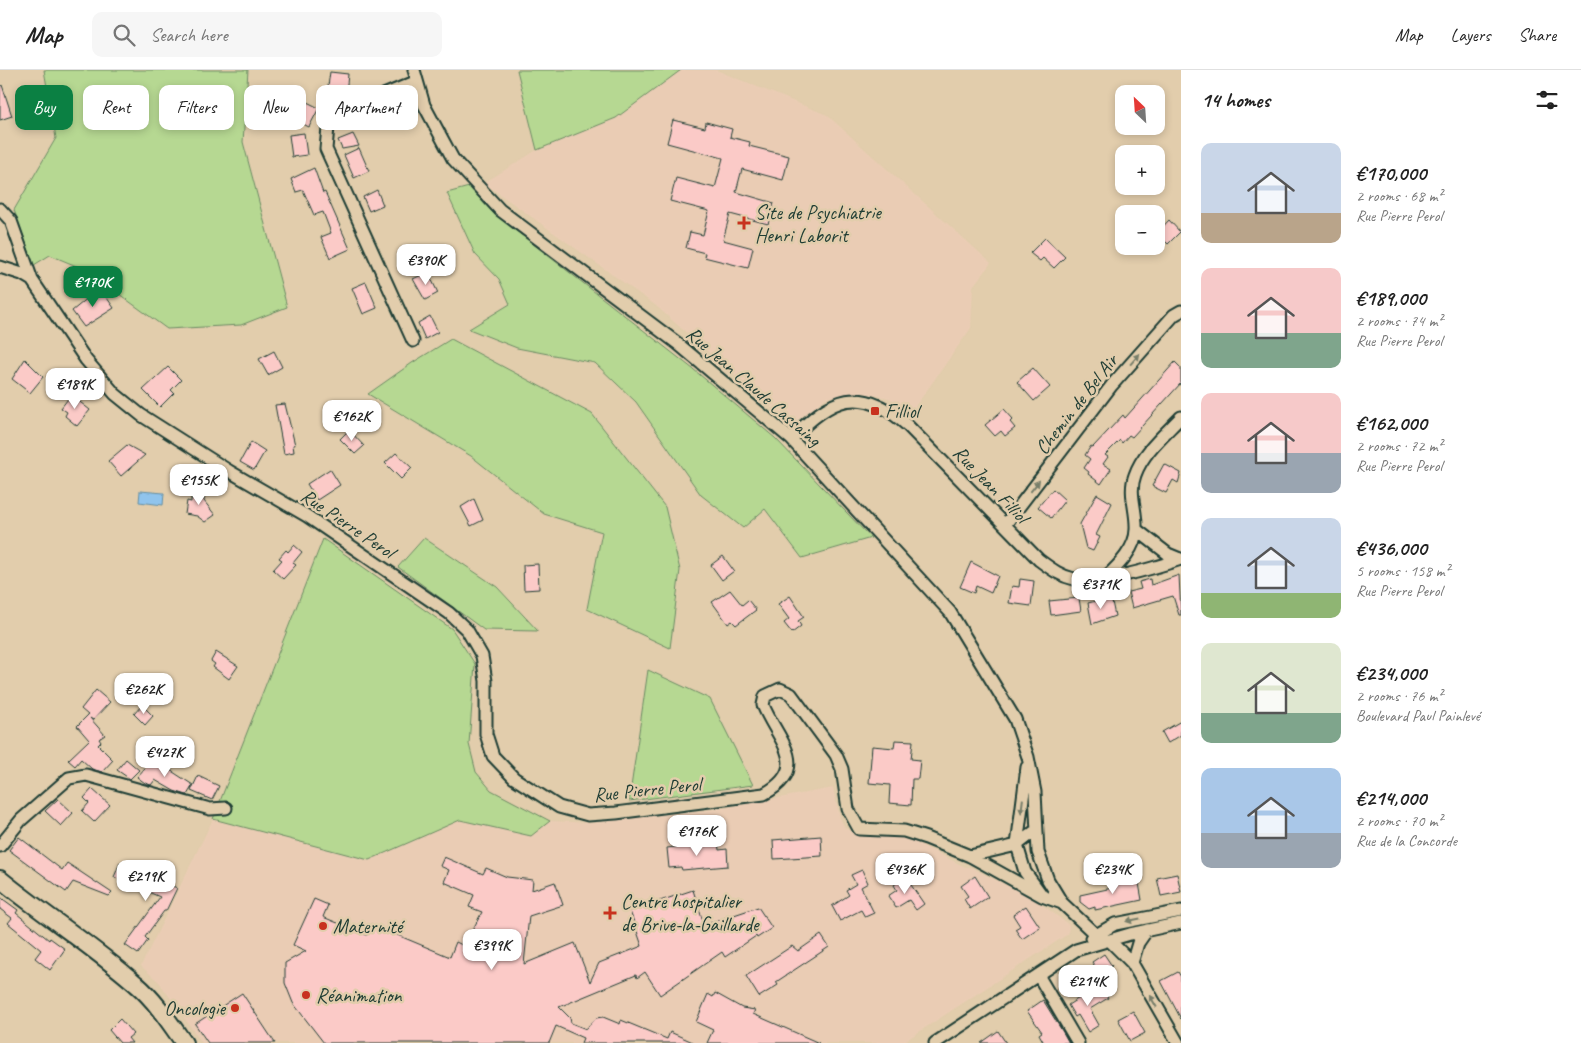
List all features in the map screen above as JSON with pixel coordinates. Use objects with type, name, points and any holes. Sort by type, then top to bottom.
[{"type":"main road","points":[[0,879],[70,930],[138,985],[168,1019],[184,1043]]},
{"type":"street","name":"Rue Jean Claude Cassaing","points":[[414,70],[415,82],[424,105],[454,158],[500,210],[677,343],[790,439],[950,612],[1015,719],[1028,758],[1035,792],[1038,852],[1048,880],[1062,903]]},
{"type":"street","points":[[413,341],[326,149],[328,127],[338,114],[415,82]]},
{"type":"street","points":[[0,209],[11,221],[32,280]]},
{"type":"street","points":[[0,268],[22,274],[32,280]]},
{"type":"street","name":"Rue Pierre Perol","points":[[32,280],[86,360],[115,394],[140,415],[307,516],[449,613],[467,630],[482,656],[486,681],[486,734],[493,756],[514,778],[540,795],[573,812],[588,814],[616,813],[764,794],[775,788],[785,778],[789,768],[790,758],[786,747],[763,705],[765,696],[780,689],[791,694],[836,755],[842,769],[848,809],[859,829],[904,831],[970,856],[1042,896],[1062,903],[1097,940],[1110,941]]},
{"type":"street","name":"Chemin de Bel Air","points":[[1005,525],[1112,385],[1174,315],[1181,311]]},
{"type":"street","name":"Rue Jean Filliol","points":[[790,439],[810,418],[835,403],[850,400],[870,402],[890,410],[1039,560],[1056,573],[1074,579],[1106,577],[1147,570],[1180,559]]},
{"type":"street","points":[[1106,577],[1125,559],[1137,530],[1132,492],[1135,474],[1150,450],[1181,417]]},
{"type":"street","points":[[1137,530],[1168,554],[1180,559]]},
{"type":"street","name":"Rue Jean Claude Cassaing","points":[[1028,758],[1017,845],[1025,872],[1042,896]]},
{"type":"street","points":[[0,846],[21,820],[69,778],[86,775],[210,809],[226,808]]},
{"type":"street","points":[[970,856],[1017,845],[1036,831]]},
{"type":"street","points":[[935,1043],[1076,950],[1097,940],[1115,924],[1181,911]]},
{"type":"street","points":[[1174,1042],[1132,962],[1110,941],[1147,930],[1181,923]]},
{"type":"street","points":[[1132,962],[1138,943],[1147,930]]},
{"type":"street","points":[[1038,975],[1078,1043]]},
{"type":"shaded area","name":"Site de Psychiatrie Henri Laborit","points":[[681,70],[716,70],[827,115],[991,263],[973,286],[971,328],[910,414],[889,398],[857,392],[826,398],[791,425],[655,305],[484,183],[537,150],[616,118]]},
{"type":"shaded area","name":"Centre hospitalier de Brive-la-Gaillarde","points":[[833,788],[840,818],[845,828],[857,834],[903,836],[965,867],[970,867],[1036,900],[1069,925],[1068,934],[902,1043],[202,1043],[159,982],[141,966],[213,819],[369,860],[461,820],[531,836],[550,821],[591,823],[724,808]]},
{"type":"green space","points":[[44,70],[248,70],[247,85],[244,85],[243,142],[287,307],[241,325],[167,329],[86,270],[50,255],[34,265],[14,210],[56,138],[55,130],[73,130],[73,85],[47,85]]},
{"type":"green space","points":[[517,70],[681,70],[616,118],[537,150]]},
{"type":"green space","points":[[469,187],[491,211],[693,369],[775,438],[871,538],[802,558],[765,509],[743,528],[701,495],[636,402],[595,363],[517,348],[469,329],[510,304],[499,279],[475,254],[447,193]]},
{"type":"green space","points":[[451,339],[592,414],[665,507],[680,570],[670,648],[587,609],[602,532],[544,514],[471,456],[368,394],[412,363]]},
{"type":"green space","points":[[424,538],[497,587],[538,631],[484,630],[398,567]]},
{"type":"green space","points":[[323,539],[452,629],[475,664],[469,744],[476,772],[491,790],[550,821],[531,836],[460,820],[369,860],[213,819]]},
{"type":"green space","points":[[648,670],[710,699],[753,785],[629,801]]},
{"type":"water","points":[[140,491],[164,493],[163,505],[139,502]]},
{"type":"building","points":[[330,72],[348,74],[347,85],[328,85]]},
{"type":"building","points":[[2,85],[12,116],[0,120],[0,86]]},
{"type":"building","points":[[306,102],[316,106],[316,114],[309,127],[306,126]]},
{"type":"building","points":[[673,120],[705,128],[706,122],[732,129],[730,137],[750,142],[749,146],[789,156],[783,180],[742,169],[736,192],[774,203],[768,224],[730,214],[723,240],[753,248],[748,268],[704,257],[705,253],[686,248],[690,232],[703,235],[709,211],[670,201],[676,178],[715,188],[723,158],[667,143]]},
{"type":"building","points":[[304,133],[307,155],[292,157],[289,135]]},
{"type":"building","points":[[353,134],[359,146],[342,149],[338,140]]},
{"type":"building","points":[[359,148],[369,171],[354,178],[344,155]]},
{"type":"building","points":[[314,168],[323,193],[325,192],[350,249],[330,258],[321,237],[331,233],[323,212],[314,215],[303,190],[296,192],[291,179]]},
{"type":"building","points":[[377,190],[383,205],[369,211],[363,197]]},
{"type":"building","points":[[1169,220],[1180,232],[1168,244],[1165,241],[1165,224]]},
{"type":"building","points":[[1045,238],[1065,257],[1054,268],[1043,258],[1040,261],[1030,253]]},
{"type":"building","points":[[428,272],[438,293],[425,300],[413,279]]},
{"type":"building","points":[[366,282],[377,308],[363,314],[352,288]]},
{"type":"building","points":[[100,288],[114,308],[84,327],[72,311]]},
{"type":"building","points":[[430,316],[438,332],[425,339],[418,323]]},
{"type":"building","points":[[274,351],[282,367],[268,375],[259,359]]},
{"type":"building","points":[[25,359],[43,377],[30,393],[12,379]]},
{"type":"building","points":[[1175,362],[1181,368],[1181,383],[1132,437],[1129,435],[1122,443],[1120,440],[1105,455],[1108,457],[1103,464],[1111,469],[1101,484],[1088,474],[1089,472],[1084,468],[1090,459],[1085,455],[1091,446],[1093,447],[1123,415],[1125,418]]},
{"type":"building","points":[[168,367],[181,380],[171,390],[174,393],[160,407],[143,390]]},
{"type":"building","points":[[1033,368],[1050,387],[1034,401],[1017,382]]},
{"type":"building","points":[[71,395],[90,410],[77,426],[65,416],[67,412],[61,408]]},
{"type":"building","points":[[285,404],[295,445],[293,445],[294,452],[284,454],[275,405]]},
{"type":"building","points":[[1004,409],[1013,419],[1010,422],[1015,428],[1005,436],[1001,431],[995,436],[985,425]]},
{"type":"building","points":[[349,430],[364,446],[355,454],[340,439]]},
{"type":"building","points":[[251,442],[265,451],[254,470],[240,462]]},
{"type":"building","points":[[127,445],[145,455],[121,476],[108,461]]},
{"type":"building","points":[[396,453],[412,468],[401,479],[385,463]]},
{"type":"building","points":[[1164,464],[1181,473],[1178,483],[1173,480],[1166,493],[1152,486]]},
{"type":"building","points":[[330,469],[340,485],[317,500],[307,484]]},
{"type":"building","points":[[195,486],[205,488],[204,501],[215,515],[205,522],[197,516],[185,514],[187,501],[191,502],[191,498],[193,499]]},
{"type":"building","points":[[1053,489],[1065,500],[1051,518],[1038,507]]},
{"type":"building","points":[[1097,494],[1112,503],[1096,535],[1100,537],[1093,551],[1086,548],[1080,524]]},
{"type":"building","points":[[474,499],[483,520],[471,526],[461,507]]},
{"type":"building","points":[[294,545],[302,552],[293,563],[296,565],[283,579],[273,570],[282,560],[279,558]]},
{"type":"building","points":[[723,556],[734,571],[722,580],[711,565]]},
{"type":"building","points":[[971,562],[998,576],[991,593],[976,586],[974,593],[960,587]]},
{"type":"building","points":[[538,564],[539,589],[524,590],[523,565]]},
{"type":"building","points":[[1179,575],[1181,615],[1179,615],[1173,596],[1132,608],[1128,592],[1141,589],[1139,582],[1150,579],[1151,585]]},
{"type":"building","points":[[1020,579],[1034,581],[1031,606],[1009,603],[1012,586],[1019,587]]},
{"type":"building","points":[[730,590],[742,605],[748,600],[756,610],[736,625],[732,621],[728,624],[712,602]]},
{"type":"building","points":[[790,596],[804,617],[798,621],[801,626],[792,633],[784,623],[789,619],[778,604]]},
{"type":"building","points":[[1111,597],[1115,616],[1092,624],[1088,603]]},
{"type":"building","points":[[1079,598],[1081,611],[1051,615],[1049,601]]},
{"type":"building","points":[[216,652],[238,666],[229,679],[213,667],[215,664],[211,661]]},
{"type":"building","points":[[96,690],[110,702],[93,720],[90,718],[105,735],[99,739],[101,742],[98,745],[113,760],[102,772],[92,769],[81,759],[75,766],[68,760],[89,740],[77,726],[88,715],[81,709]]},
{"type":"building","points":[[142,705],[153,716],[145,725],[134,714]]},
{"type":"building","points":[[1181,721],[1181,735],[1168,743],[1162,732]]},
{"type":"building","points":[[895,740],[913,741],[911,759],[920,760],[918,779],[912,779],[911,805],[889,803],[890,785],[869,783],[872,746],[894,748]]},
{"type":"building","points":[[126,759],[139,770],[130,779],[117,770]]},
{"type":"building","points":[[153,759],[193,785],[187,795],[174,791],[155,780],[151,785],[137,777]]},
{"type":"building","points":[[198,776],[219,786],[212,800],[191,791]]},
{"type":"building","points":[[92,789],[110,805],[94,822],[82,811],[89,803],[84,798]]},
{"type":"building","points":[[58,799],[73,813],[61,826],[45,811]]},
{"type":"building","points":[[821,836],[822,856],[774,859],[773,840]]},
{"type":"building","points":[[19,837],[62,870],[67,863],[112,893],[109,896],[73,882],[66,892],[9,850]]},
{"type":"building","points":[[718,842],[719,850],[727,849],[728,866],[682,870],[681,867],[669,868],[667,848]]},
{"type":"building","points":[[444,857],[483,874],[486,868],[507,877],[533,880],[532,890],[555,882],[563,905],[529,916],[524,964],[575,943],[590,982],[599,963],[642,946],[630,911],[693,890],[704,925],[758,907],[772,928],[757,938],[756,936],[725,957],[722,952],[660,995],[645,972],[637,978],[636,975],[559,1007],[570,1018],[571,1023],[586,1029],[596,1018],[603,1017],[620,1024],[621,1020],[667,1039],[670,1032],[695,1043],[581,1043],[583,1038],[556,1026],[549,1043],[324,1043],[293,1003],[285,983],[285,963],[306,951],[293,945],[314,899],[328,905],[323,917],[367,935],[371,924],[450,957],[456,942],[464,946],[482,912],[469,907],[474,895],[444,882],[449,870],[440,866]]},
{"type":"building","points":[[120,863],[177,888],[166,911],[164,911],[145,937],[148,940],[138,954],[125,945],[160,897],[114,877]]},
{"type":"building","points":[[862,870],[868,883],[861,887],[874,913],[865,917],[861,910],[840,921],[832,906],[849,895],[846,890],[856,884],[851,875]]},
{"type":"building","points":[[1177,874],[1181,892],[1161,896],[1157,878]]},
{"type":"building","points":[[975,876],[988,897],[970,909],[964,899],[968,896],[961,886]]},
{"type":"building","points":[[903,878],[907,884],[909,882],[924,904],[916,910],[909,900],[896,908],[888,896],[897,890],[894,885]]},
{"type":"building","points":[[1138,878],[1142,900],[1095,910],[1095,907],[1089,909],[1080,902],[1080,895],[1112,888],[1111,884]]},
{"type":"building","points":[[0,897],[18,910],[16,913],[49,940],[50,938],[65,949],[50,970],[35,958],[41,950],[8,923],[12,918],[0,909]]},
{"type":"building","points":[[1026,906],[1040,927],[1022,939],[1015,929],[1020,926],[1013,915]]},
{"type":"building","points":[[821,935],[829,947],[776,982],[778,985],[759,997],[746,976],[792,946],[798,951]]},
{"type":"building","points":[[1104,954],[1112,966],[1100,974],[1092,962]]},
{"type":"building","points":[[1178,972],[1181,977],[1181,1019],[1161,981]]},
{"type":"building","points":[[1100,985],[1108,998],[1090,1009],[1099,1025],[1088,1032],[1078,1015],[1075,1017],[1068,1005]]},
{"type":"building","name":"Oncologie","points":[[242,993],[275,1043],[208,1043],[195,1024]]},
{"type":"building","points":[[715,993],[742,1008],[755,1010],[753,1014],[819,1043],[707,1043],[713,1030],[696,1022],[708,994],[713,997]]},
{"type":"building","points":[[1043,1000],[1069,1043],[1044,1043],[1039,1034],[1042,1032],[1027,1011]]},
{"type":"building","points":[[1133,1011],[1145,1033],[1130,1041],[1118,1019]]},
{"type":"building","points":[[120,1019],[133,1034],[128,1038],[132,1043],[120,1043],[109,1030]]},
{"type":"building","points":[[998,1031],[1006,1043],[981,1043]]},
{"type":"place","name":"Site de Psychiatrie Henri Laborit","points":[[744,223]]},
{"type":"place","name":"Filliol","points":[[875,411]]},
{"type":"place","name":"Centre hospitalier de Brive-la-Gaillarde","points":[[610,913]]},
{"type":"place","name":"Maternité","points":[[323,926]]},
{"type":"place","name":"Réanimation","points":[[306,995]]},
{"type":"place","name":"Oncologie","points":[[235,1008]]}]
